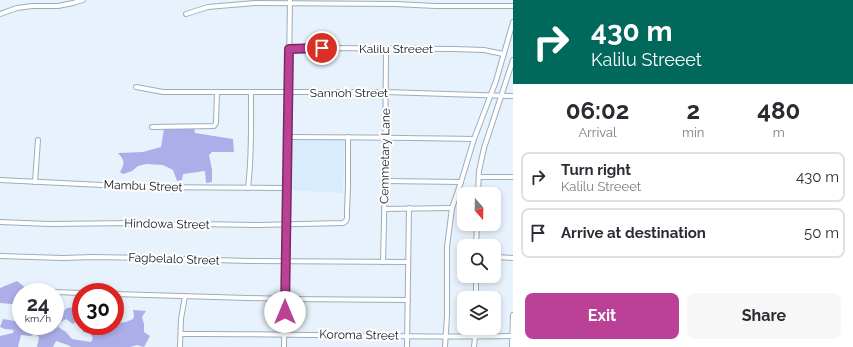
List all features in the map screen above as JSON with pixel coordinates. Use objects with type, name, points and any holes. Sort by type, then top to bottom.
[{"type":"street","points":[[0,14],[17,8],[32,6],[58,6],[83,0]]},
{"type":"street","points":[[284,347],[290,2]]},
{"type":"street","points":[[186,14],[208,7],[228,4],[290,2],[395,2],[430,6],[513,6]]},
{"type":"street","points":[[445,347],[447,315],[447,247],[452,208],[474,139],[490,96],[513,22]]},
{"type":"street","name":"Kalilu Streeet","points":[[289,49],[469,49],[503,54]]},
{"type":"street","name":"Cemmetary Lane","points":[[383,262],[386,49]]},
{"type":"street","points":[[478,187],[484,148],[513,60]]},
{"type":"street","name":"Sannoh Street","points":[[136,87],[163,92],[385,92],[513,96]]},
{"type":"street","points":[[152,127],[214,126],[216,123],[217,93]]},
{"type":"street","points":[[248,188],[252,149],[251,93]]},
{"type":"street","name":"Hindowa Street","points":[[0,222],[49,224],[343,223],[347,218],[348,137]]},
{"type":"street","points":[[288,138],[385,137],[474,139]]},
{"type":"street","points":[[36,182],[38,140]]},
{"type":"street","points":[[479,177],[513,177]]},
{"type":"street","name":"Mambu Street","points":[[0,180],[131,187],[287,188]]},
{"type":"street","points":[[385,181],[461,182]]},
{"type":"street","points":[[407,347],[409,208]]},
{"type":"street","points":[[384,209],[452,208]]},
{"type":"street","name":"Fagbelalo Street","points":[[0,256],[63,258],[131,257],[285,262],[408,262]]},
{"type":"street","points":[[501,257],[513,258]]},
{"type":"street","points":[[124,294],[285,299],[408,300]]},
{"type":"street","points":[[180,347],[184,296]]},
{"type":"street","points":[[512,347],[513,315]]},
{"type":"street","name":"Koroma Street","points":[[181,334],[475,337],[512,336]]},
{"type":"street","points":[[474,347],[475,337]]},
{"type":"shaded area","points":[[194,128],[195,133],[233,139],[234,152],[212,152],[209,155],[212,170],[212,182],[206,183],[205,171],[183,174],[182,180],[177,181],[173,170],[163,165],[146,164],[138,166],[132,171],[123,174],[120,172],[124,162],[118,153],[143,152],[161,147],[164,129]]},
{"type":"shaded area","points":[[289,139],[345,139],[343,193],[288,190]]},
{"type":"shaded area","points":[[12,283],[12,304],[0,303],[0,288]]},
{"type":"shaded area","points":[[72,307],[72,323],[66,319],[64,320],[64,311],[67,308]]},
{"type":"shaded area","points":[[133,310],[146,311],[142,317],[144,332],[150,336],[144,347],[137,345],[130,347],[71,347],[56,341],[53,347],[37,347],[39,337],[36,335],[64,335],[64,331],[72,339],[91,342],[93,338],[91,335],[124,335],[124,322],[133,319]]},
{"type":"shaded area","points":[[3,319],[12,320],[12,330],[0,327]]},
{"type":"shaded area","points":[[12,333],[12,335],[21,335],[18,347],[0,347],[0,336]]},
{"type":"route","points":[[285,312],[289,49],[322,48]]}]
